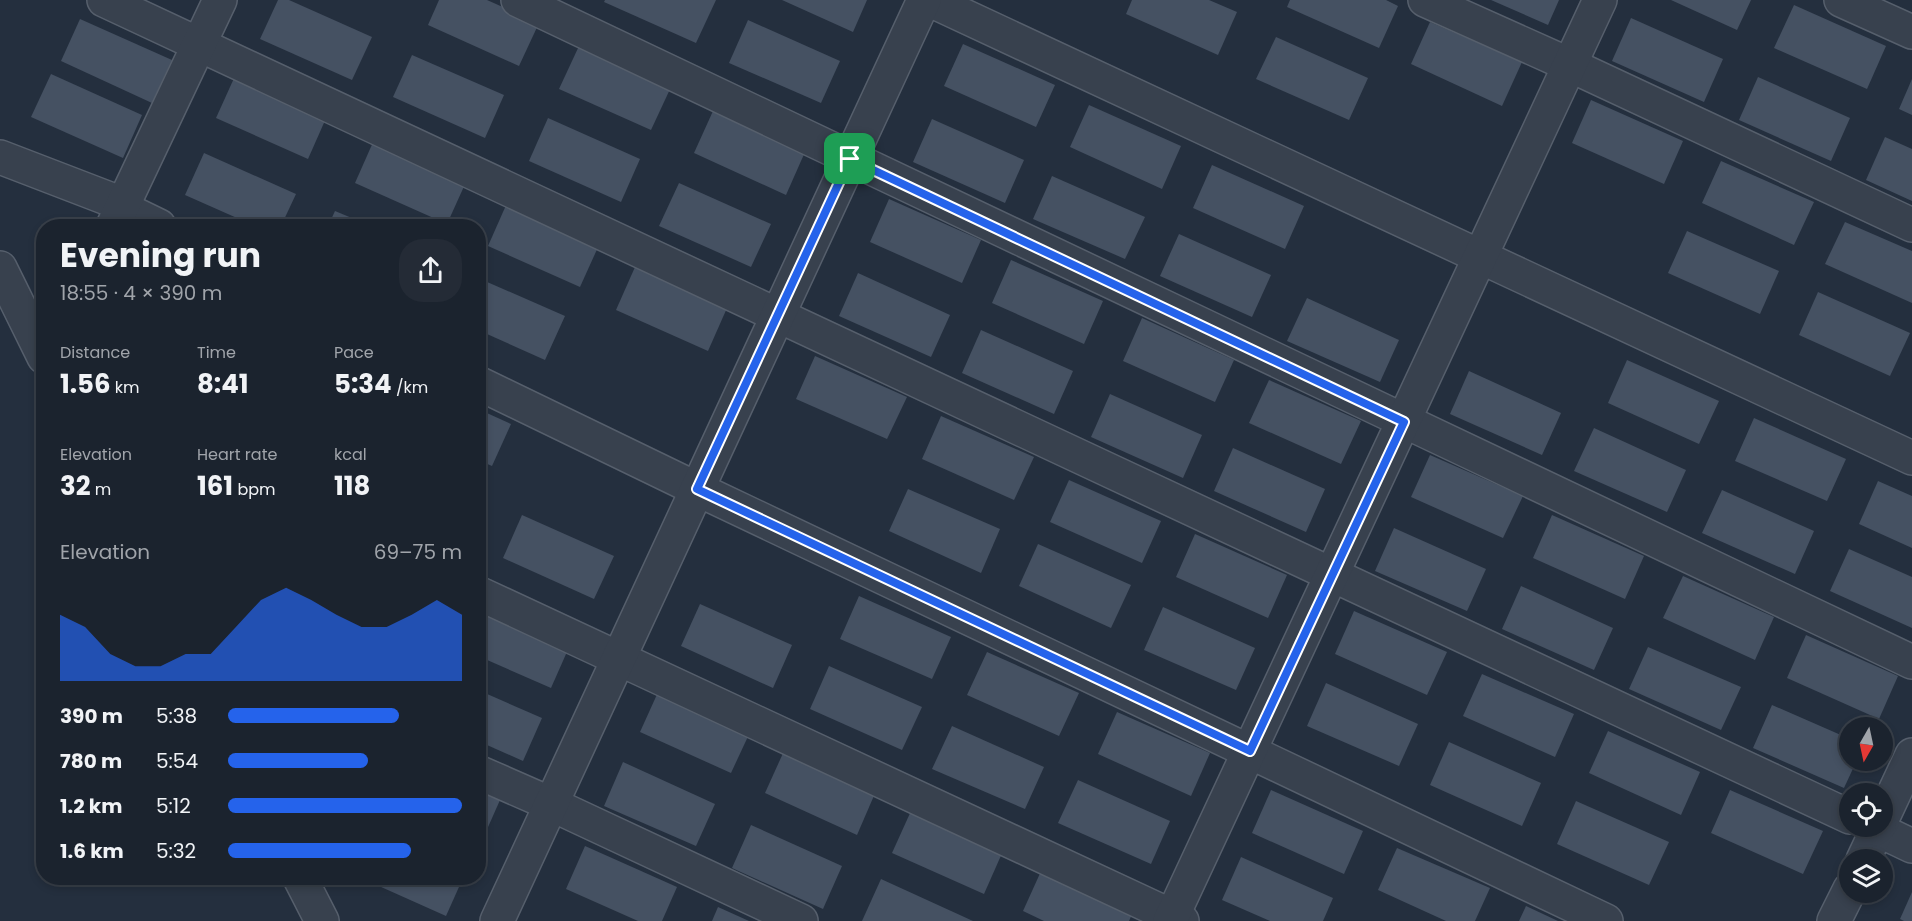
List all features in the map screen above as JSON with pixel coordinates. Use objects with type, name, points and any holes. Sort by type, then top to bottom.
[{"type":"street","points":[[104,0],[1332,575],[1839,809]]},
{"type":"street","points":[[117,218],[220,0]]},
{"type":"street","points":[[518,0],[1912,662]]},
{"type":"street","points":[[497,921],[924,0]]},
{"type":"street","points":[[930,0],[1912,458]]},
{"type":"street","points":[[1425,0],[1570,65],[1912,225]]},
{"type":"street","points":[[486,597],[1175,920],[1250,751],[1600,0]]},
{"type":"street","points":[[1841,0],[1912,32]]},
{"type":"street","points":[[0,157],[112,200],[117,218]]},
{"type":"street","points":[[0,268],[36,341]]},
{"type":"street","points":[[486,387],[1606,921]]},
{"type":"street","points":[[1893,788],[1912,755]]},
{"type":"street","points":[[486,776],[801,921]]},
{"type":"street","points":[[1893,836],[1912,846]]},
{"type":"street","points":[[305,885],[326,918]]},
{"type":"street","points":[[1834,921],[1843,903]]},
{"type":"building","points":[[278,0],[289,0],[372,37],[352,80],[260,39]]},
{"type":"building","points":[[439,0],[487,0],[539,23],[519,66],[428,25]]},
{"type":"building","points":[[605,0],[716,0],[696,43],[604,2]]},
{"type":"building","points":[[782,0],[867,0],[853,32]]},
{"type":"building","points":[[1132,0],[1209,0],[1237,12],[1218,55],[1126,14]]},
{"type":"building","points":[[1290,0],[1386,0],[1398,6],[1379,48],[1287,7]]},
{"type":"building","points":[[1491,0],[1559,0],[1548,25]]},
{"type":"building","points":[[1671,0],[1751,0],[1737,30]]},
{"type":"building","points":[[1794,5],[1886,46],[1867,89],[1774,48]]},
{"type":"building","points":[[1631,18],[1723,59],[1704,102],[1612,61]]},
{"type":"building","points":[[80,19],[172,60],[152,103],[61,61]]},
{"type":"building","points":[[748,20],[840,61],[821,103],[729,63]]},
{"type":"building","points":[[1430,22],[1522,62],[1502,106],[1411,64]]},
{"type":"building","points":[[1276,37],[1368,78],[1349,120],[1256,79]]},
{"type":"building","points":[[963,44],[1055,85],[1036,127],[944,86]]},
{"type":"building","points":[[579,46],[671,87],[651,130],[559,89]]},
{"type":"building","points":[[412,55],[504,95],[485,138],[393,97]]},
{"type":"building","points":[[51,74],[142,115],[123,158],[31,117]]},
{"type":"building","points":[[235,76],[327,116],[308,159],[216,118]]},
{"type":"building","points":[[1758,77],[1850,118],[1831,161],[1739,120]]},
{"type":"building","points":[[1912,79],[1912,115],[1899,109]]},
{"type":"building","points":[[1591,100],[1683,141],[1664,184],[1572,143]]},
{"type":"building","points":[[1089,105],[1181,146],[1162,189],[1070,147]]},
{"type":"building","points":[[713,111],[805,152],[786,195],[694,153]]},
{"type":"building","points":[[548,118],[640,159],[621,202],[529,161]]},
{"type":"building","points":[[932,119],[1024,160],[1005,203],[913,162]]},
{"type":"building","points":[[1885,137],[1912,149],[1912,201],[1866,180]]},
{"type":"building","points":[[374,140],[466,182],[449,219],[436,219],[355,183]]},
{"type":"building","points":[[204,153],[296,194],[284,219],[239,219],[185,195]]},
{"type":"building","points":[[1721,161],[1814,202],[1794,245],[1702,203]]},
{"type":"building","points":[[1212,165],[1304,206],[1285,249],[1193,208]]},
{"type":"building","points":[[1052,176],[1145,217],[1125,259],[1033,219]]},
{"type":"building","points":[[679,183],[771,224],[751,267],[659,226]]},
{"type":"building","points":[[889,199],[981,240],[962,283],[870,242]]},
{"type":"building","points":[[507,203],[599,245],[580,287],[488,246]]},
{"type":"building","points":[[335,211],[354,219],[331,219]]},
{"type":"building","points":[[1845,222],[1912,251],[1912,303],[1825,264]]},
{"type":"building","points":[[1687,231],[1779,271],[1760,314],[1668,273]]},
{"type":"building","points":[[1179,234],[1271,275],[1252,317],[1160,276]]},
{"type":"building","points":[[1011,260],[1103,301],[1084,344],[992,303]]},
{"type":"building","points":[[635,267],[727,308],[708,351],[616,310]]},
{"type":"building","points":[[858,273],[950,315],[931,357],[839,316]]},
{"type":"building","points":[[486,281],[565,316],[545,360],[486,334]]},
{"type":"building","points":[[1818,292],[1910,333],[1890,376],[1799,335]]},
{"type":"building","points":[[1307,298],[1399,340],[1380,382],[1287,341]]},
{"type":"building","points":[[1142,318],[1234,360],[1215,402],[1123,361]]},
{"type":"building","points":[[981,330],[1073,371],[1054,414],[962,373]]},
{"type":"building","points":[[815,356],[907,397],[887,439],[796,399]]},
{"type":"building","points":[[1627,360],[1719,401],[1699,444],[1608,403]]},
{"type":"building","points":[[1469,371],[1561,413],[1542,455],[1450,414]]},
{"type":"building","points":[[1269,380],[1361,421],[1341,464],[1249,423]]},
{"type":"building","points":[[1110,394],[1202,435],[1183,478],[1091,437]]},
{"type":"building","points":[[486,413],[511,424],[492,466],[486,463]]},
{"type":"building","points":[[941,416],[1034,457],[1014,500],[922,459]]},
{"type":"building","points":[[1754,418],[1846,459],[1827,501],[1735,461]]},
{"type":"building","points":[[1594,428],[1686,470],[1667,512],[1574,471]]},
{"type":"building","points":[[1233,448],[1325,489],[1306,532],[1214,491]]},
{"type":"building","points":[[1430,455],[1523,496],[1503,538],[1411,497]]},
{"type":"building","points":[[1069,480],[1161,521],[1142,563],[1050,522]]},
{"type":"building","points":[[1878,481],[1912,496],[1912,548],[1859,524]]},
{"type":"building","points":[[908,489],[1000,529],[981,573],[889,531]]},
{"type":"building","points":[[1722,490],[1814,531],[1795,574],[1702,533]]},
{"type":"building","points":[[522,515],[614,556],[594,599],[503,558]]},
{"type":"building","points":[[1552,515],[1644,556],[1625,599],[1533,558]]},
{"type":"building","points":[[1394,528],[1486,569],[1467,611],[1375,571]]},
{"type":"building","points":[[1195,534],[1287,575],[1268,618],[1176,577]]},
{"type":"building","points":[[1038,544],[1131,585],[1111,628],[1019,586]]},
{"type":"building","points":[[1849,549],[1912,577],[1912,628],[1830,591]]},
{"type":"building","points":[[1683,576],[1774,617],[1755,660],[1663,618]]},
{"type":"building","points":[[1521,586],[1613,628],[1594,670],[1502,629]]},
{"type":"building","points":[[859,596],[951,637],[932,679],[840,639]]},
{"type":"building","points":[[700,604],[792,645],[773,688],[681,646]]},
{"type":"building","points":[[1163,607],[1255,648],[1236,690],[1144,650]]},
{"type":"building","points":[[486,608],[570,645],[551,688],[486,660]]},
{"type":"building","points":[[1354,611],[1447,652],[1427,695],[1335,654]]},
{"type":"building","points":[[1806,635],[1898,676],[1880,717],[1875,717],[1787,678]]},
{"type":"building","points":[[1648,647],[1741,687],[1721,730],[1629,689]]},
{"type":"building","points":[[987,652],[1079,693],[1059,736],[967,695]]},
{"type":"building","points":[[829,666],[922,707],[902,750],[810,709]]},
{"type":"building","points":[[1482,674],[1574,714],[1555,757],[1463,716]]},
{"type":"building","points":[[1326,683],[1418,724],[1399,766],[1307,726]]},
{"type":"building","points":[[659,690],[751,730],[731,773],[640,732]]},
{"type":"building","points":[[486,694],[542,718],[523,761],[486,745]]},
{"type":"building","points":[[1772,705],[1839,734],[1839,771],[1852,771],[1846,783],[1839,783],[1839,786],[1753,748]]},
{"type":"building","points":[[1117,712],[1210,753],[1191,796],[1098,754]]},
{"type":"building","points":[[952,726],[1044,767],[1025,809],[932,769]]},
{"type":"building","points":[[1608,731],[1700,772],[1681,815],[1589,773]]},
{"type":"building","points":[[1449,742],[1541,783],[1522,826],[1430,785]]},
{"type":"building","points":[[784,751],[876,791],[857,835],[765,793]]},
{"type":"building","points":[[623,762],[715,804],[696,846],[604,806]]},
{"type":"building","points":[[1078,780],[1170,821],[1151,864],[1058,823]]},
{"type":"building","points":[[1271,790],[1363,831],[1344,874],[1252,833]]},
{"type":"building","points":[[1730,790],[1823,831],[1803,874],[1711,833]]},
{"type":"building","points":[[486,794],[500,800],[486,832]]},
{"type":"building","points":[[1576,801],[1669,842],[1649,885],[1557,844]]},
{"type":"building","points":[[911,811],[1003,851],[984,894],[892,853]]},
{"type":"building","points":[[751,825],[842,866],[823,909],[732,868]]},
{"type":"building","points":[[585,846],[677,887],[662,921],[638,921],[566,889]]},
{"type":"building","points":[[1397,848],[1490,888],[1475,921],[1446,921],[1378,890]]},
{"type":"building","points":[[1241,857],[1333,898],[1323,921],[1270,921],[1222,900]]},
{"type":"building","points":[[1042,869],[1134,910],[1129,921],[1044,921],[1023,911]]},
{"type":"building","points":[[881,879],[973,921],[862,921]]},
{"type":"building","points":[[377,885],[460,885],[446,916]]},
{"type":"building","points":[[1912,892],[1912,921],[1904,921],[1900,919]]},
{"type":"building","points":[[1526,906],[1558,921],[1519,921]]},
{"type":"building","points":[[718,907],[749,921],[712,921]]},
{"type":"route","points":[[850,159],[1404,422],[1250,751],[697,489],[850,159]]}]
